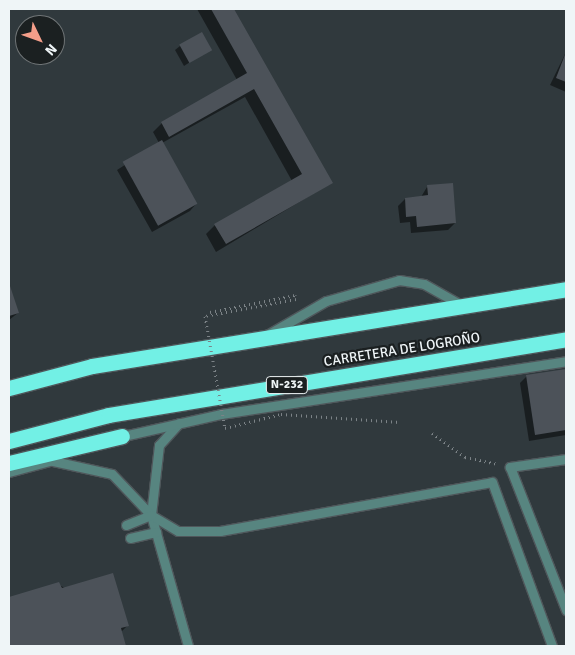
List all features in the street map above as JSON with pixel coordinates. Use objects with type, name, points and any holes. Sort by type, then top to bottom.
[{"type":"highway","points":[[9,388],[92,366],[566,289]]},
{"type":"highway","name":"CARRETERA DE LOGROÑO","points":[[9,441],[109,415],[566,339]]},
{"type":"highway","points":[[9,464],[122,436]]},
{"type":"lane","points":[[260,339],[326,301],[399,280],[424,284],[463,306]]},
{"type":"lane","points":[[9,472],[53,461],[122,436],[179,423],[566,361]]},
{"type":"lane","points":[[179,423],[158,445],[151,515],[188,646]]},
{"type":"lane","points":[[566,459],[510,467],[566,610]]},
{"type":"lane","points":[[53,461],[112,474],[151,515],[178,531],[220,531],[492,482],[552,646]]},
{"type":"lane","points":[[126,525],[151,515]]},
{"type":"lane","points":[[130,538],[156,532]]},
{"type":"path","points":[[210,312],[295,295],[296,299],[205,316],[225,428],[281,414],[400,422]]},
{"type":"path","points":[[432,433],[465,457],[510,467]]},
{"type":"building","points":[[211,9],[234,9],[333,183],[226,244],[214,224],[302,174],[254,89],[169,137],[161,122],[247,73]]},
{"type":"building","points":[[202,32],[212,50],[189,63],[179,45]]},
{"type":"building","points":[[566,52],[566,82],[556,78]]},
{"type":"building","points":[[162,140],[197,204],[158,226],[123,162]]},
{"type":"building","points":[[453,183],[456,223],[417,227],[416,216],[406,217],[405,198],[428,195],[427,185]]},
{"type":"building","points":[[9,283],[19,313],[9,316]]},
{"type":"building","points":[[566,369],[566,430],[535,435],[526,375]]},
{"type":"building","points":[[113,573],[129,626],[121,628],[126,646],[9,646],[9,597],[59,582],[62,588]]}]
